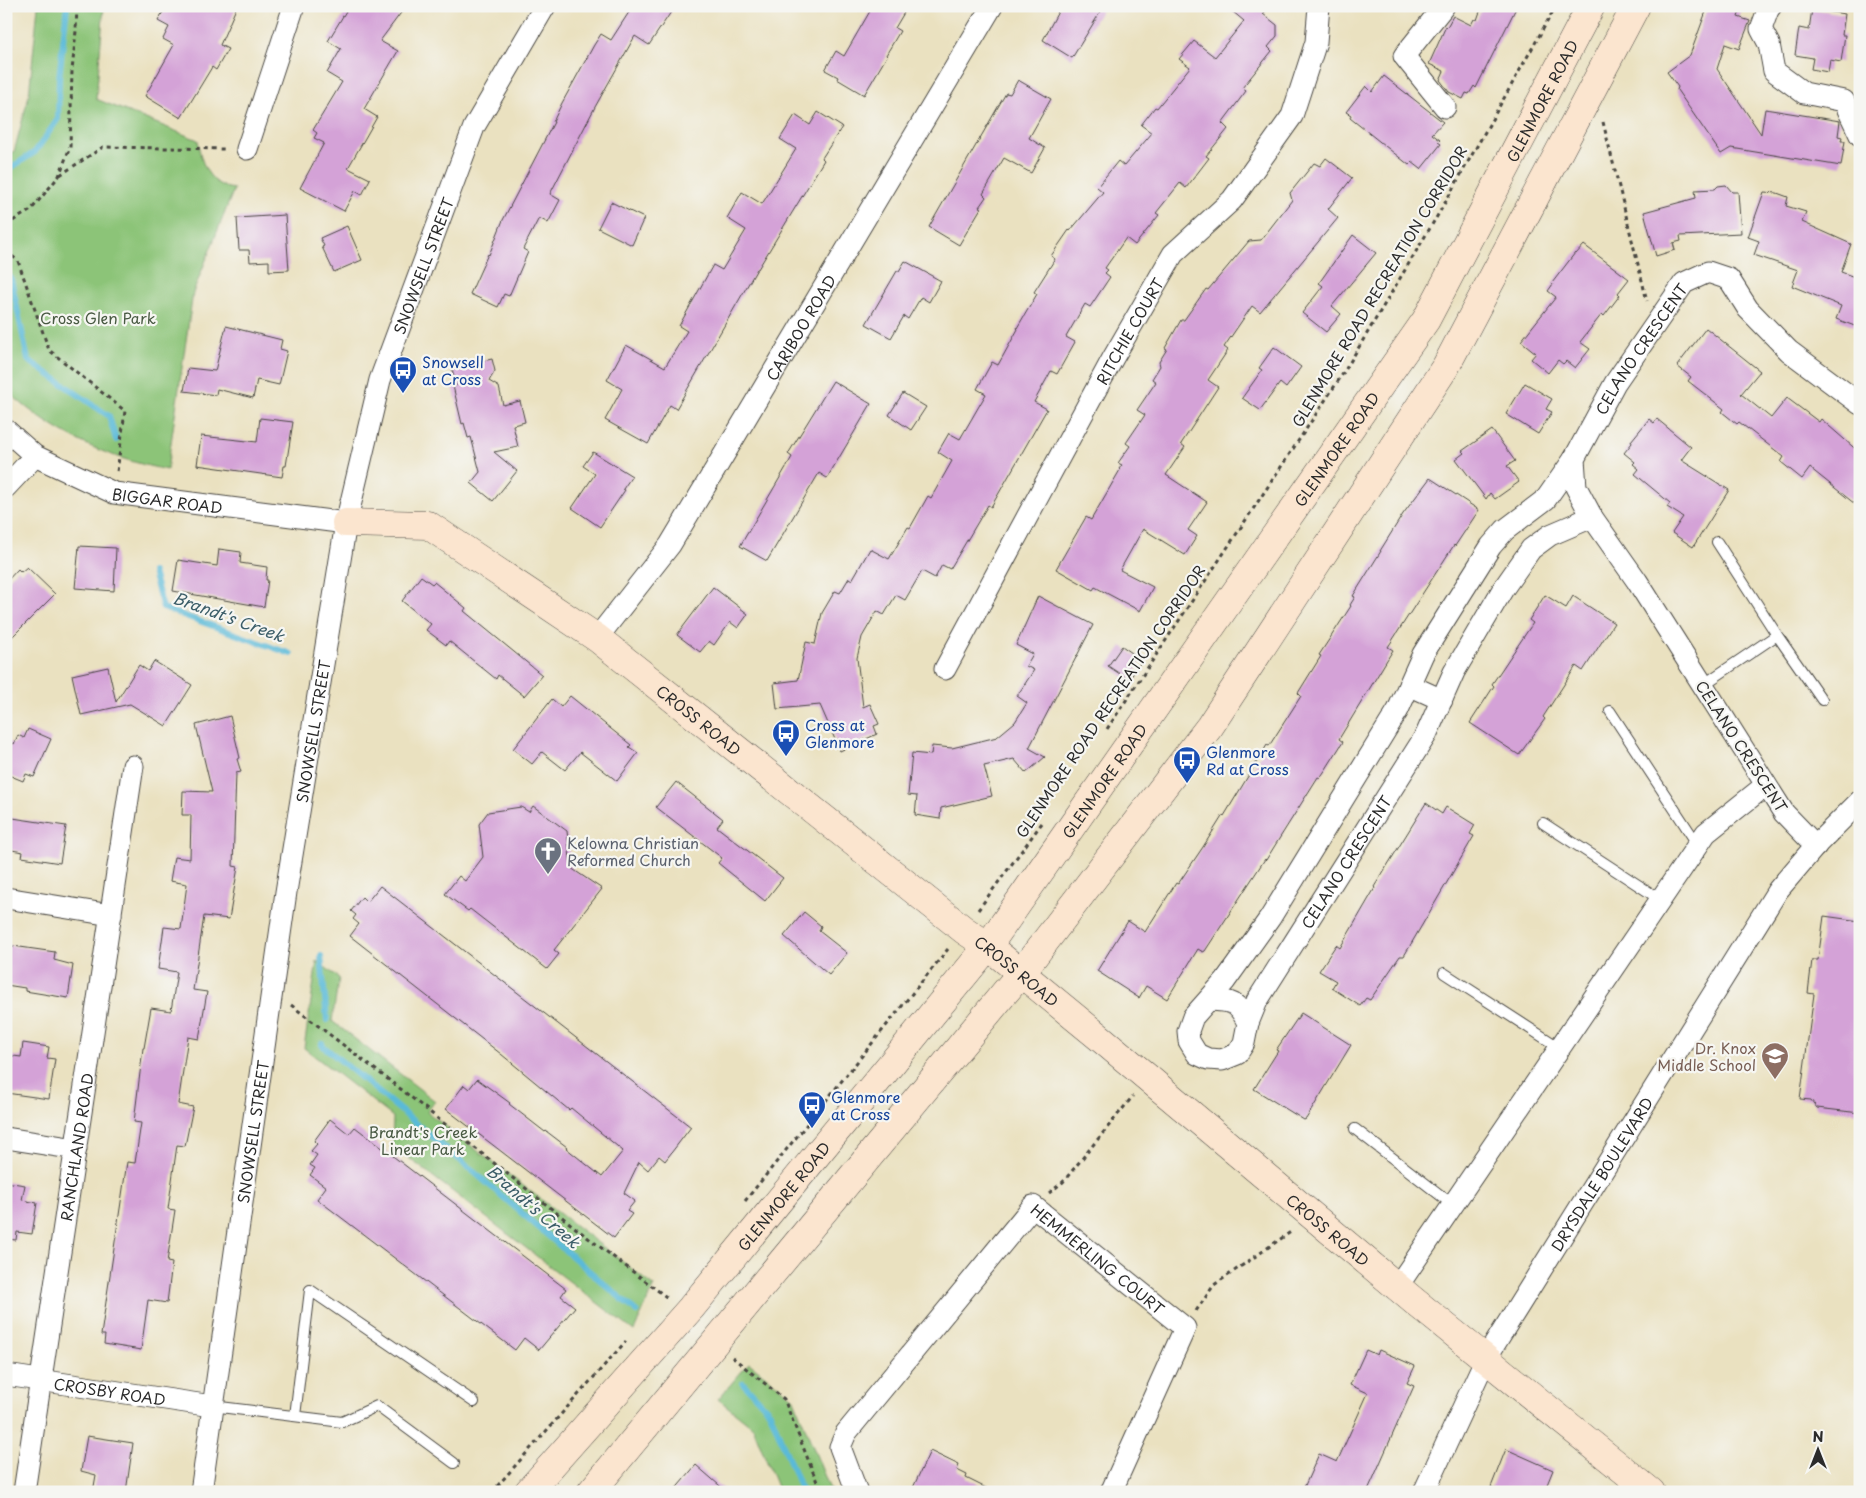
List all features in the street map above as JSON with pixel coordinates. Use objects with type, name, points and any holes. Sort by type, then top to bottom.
[{"type":"main road","name":"GLENMORE ROAD","points":[[528,1492],[682,1299],[988,946],[1426,320],[1591,6]]},
{"type":"main road","points":[[591,1492],[1021,973],[1210,726],[1446,366],[1636,6]]},
{"type":"main road","name":"CROSS ROAD","points":[[346,523],[428,525],[598,638],[964,930],[988,946],[1397,1287],[1651,1492]]},
{"type":"street","points":[[247,149],[294,6]]},
{"type":"street","name":"SNOWSELL STREET","points":[[201,1492],[286,892],[346,523],[380,380],[474,127],[545,6]]},
{"type":"street","name":"CARIBOO ROAD","points":[[598,638],[670,544],[992,6]]},
{"type":"street","name":"RITCHIE COURT","points":[[945,669],[1113,358],[1173,254],[1232,200],[1292,116],[1316,42],[1319,6]]},
{"type":"street","points":[[1444,6],[1404,56],[1445,107]]},
{"type":"street","points":[[1771,6],[1761,29],[1769,44],[1774,71],[1804,93],[1844,101],[1860,135]]},
{"type":"street","name":"CELANO CRESCENT","points":[[1592,517],[1550,535],[1531,549],[1503,589],[1454,672],[1426,735],[1258,1002],[1248,1023],[1244,1043],[1237,1054],[1222,1060],[1208,1059],[1197,1054],[1189,1041],[1188,1031],[1193,1017],[1225,981],[1270,918],[1398,710],[1423,654],[1491,546],[1505,530],[1546,500],[1574,459],[1615,382],[1684,283],[1708,272],[1729,279],[1748,308],[1789,351],[1860,404]]},
{"type":"street","name":"BIGGAR ROAD","points":[[6,430],[35,456],[114,493],[346,523]]},
{"type":"street","points":[[6,487],[35,456]]},
{"type":"street","name":"CELANO CRESCENT","points":[[1574,459],[1576,487],[1592,517],[1636,581],[1784,813],[1816,846]]},
{"type":"street","points":[[1409,685],[1442,700]]},
{"type":"street","name":"RANCHLAND ROAD","points":[[24,1492],[133,766]]},
{"type":"street","points":[[1397,1287],[1706,833],[1766,785]]},
{"type":"street","name":"DRYSDALE BOULEVARD","points":[[1424,1492],[1486,1358],[1778,890],[1816,846],[1860,801]]},
{"type":"street","points":[[6,898],[111,915]]},
{"type":"street","points":[[1209,1000],[1228,1001],[1240,1008],[1248,1023]]},
{"type":"street","points":[[6,1138],[76,1149]]},
{"type":"street","name":"HEMMERLING COURT","points":[[857,1492],[840,1447],[846,1433],[1033,1206],[1184,1328]]},
{"type":"street","points":[[1111,1492],[1184,1328]]},
{"type":"street","name":"CROSBY ROAD","points":[[6,1375],[212,1406]]},
{"type":"lane","points":[[1717,542],[1777,635],[1822,700]]},
{"type":"lane","points":[[1702,685],[1777,635]]},
{"type":"lane","points":[[1610,711],[1698,845]]},
{"type":"lane","points":[[1543,823],[1660,900]]},
{"type":"lane","points":[[1444,973],[1560,1048]]},
{"type":"lane","points":[[1355,1130],[1452,1205]]},
{"type":"lane","points":[[295,1416],[310,1290],[474,1402]]},
{"type":"lane","points":[[212,1406],[342,1422],[377,1406],[454,1463]]},
{"type":"path","points":[[59,176],[70,147],[72,71],[77,6]]},
{"type":"path","name":"GLENMORE ROAD RECREATION CORRIDOR","points":[[1102,737],[1344,372],[1442,208],[1556,6]]},
{"type":"path","points":[[1602,119],[1653,326]]},
{"type":"path","points":[[6,225],[32,210],[59,176],[103,146],[247,149]]},
{"type":"path","points":[[6,251],[18,261],[48,350],[125,411],[114,493]]},
{"type":"path","name":"GLENMORE ROAD RECREATION CORRIDOR","points":[[741,1205],[964,930],[1046,817]]},
{"type":"path","points":[[272,992],[402,1090],[495,1166],[666,1297],[682,1299]]},
{"type":"path","points":[[1033,1206],[1063,1182],[1148,1078]]},
{"type":"path","points":[[1184,1328],[1214,1285],[1313,1216]]},
{"type":"path","points":[[666,1297],[682,1299]]},
{"type":"path","points":[[660,1304],[666,1297]]},
{"type":"path","points":[[492,1492],[629,1338]]},
{"type":"path","points":[[715,1343],[784,1399],[822,1492]]},
{"type":"green space","name":"Cross Glen Park","points":[[38,6],[104,6],[96,99],[198,140],[201,157],[207,172],[218,183],[234,189],[193,293],[167,470],[122,458],[80,442],[42,419],[6,390],[6,152],[14,152],[29,95]]},
{"type":"green space","name":"Brandt's Creek Linear Park","points":[[317,961],[339,978],[332,1021],[435,1101],[427,1112],[654,1286],[634,1331],[392,1145],[393,1117],[304,1048]]},
{"type":"green space","points":[[749,1363],[793,1397],[831,1492],[779,1492],[753,1427],[718,1399]]},
{"type":"building","points":[[166,6],[237,6],[220,45],[228,49],[216,70],[212,67],[181,118],[145,96],[174,45],[163,39],[169,27],[158,21]]},
{"type":"building","points":[[349,6],[406,6],[380,41],[398,51],[364,109],[377,117],[348,168],[370,179],[362,195],[355,191],[344,211],[300,188],[324,143],[314,138],[317,133],[313,130],[342,82],[327,73],[341,49],[328,41]]},
{"type":"building","points":[[633,6],[675,6],[649,45],[635,36],[595,107],[550,194],[560,200],[548,223],[539,218],[523,249],[528,252],[509,296],[504,294],[498,307],[470,294],[503,220],[562,103],[594,45],[601,34],[611,40]]},
{"type":"building","points":[[873,6],[908,6],[895,28],[900,31],[864,95],[825,70],[836,51],[844,56]]},
{"type":"building","points":[[1061,6],[1104,6],[1072,58],[1043,40]]},
{"type":"building","points":[[1226,6],[1269,6],[1263,14],[1277,25],[1277,36],[1268,47],[1272,51],[1242,88],[1246,91],[1222,123],[1228,129],[1206,156],[1209,158],[1186,188],[1180,183],[1156,213],[1159,215],[1135,245],[1126,238],[1105,268],[1108,270],[1105,273],[1110,277],[1090,307],[1085,304],[1066,337],[1075,342],[1057,374],[1051,371],[1034,402],[1047,409],[991,507],[988,505],[950,569],[942,565],[935,578],[922,571],[905,600],[896,595],[884,615],[877,611],[862,637],[857,658],[863,707],[870,704],[879,724],[874,726],[877,734],[840,751],[820,705],[777,709],[774,683],[798,680],[806,642],[815,644],[822,613],[835,591],[840,593],[849,578],[852,580],[870,549],[889,559],[908,527],[910,528],[928,496],[931,498],[952,461],[938,452],[949,433],[960,439],[986,394],[977,389],[992,362],[998,365],[1037,294],[1034,292],[1055,259],[1051,256],[1069,230],[1103,192],[1097,187],[1118,161],[1124,166],[1152,133],[1141,125],[1190,67],[1179,59],[1194,41],[1215,57],[1244,21]]},
{"type":"building","points":[[1482,6],[1517,6],[1476,88],[1474,86],[1469,94],[1466,93],[1463,99],[1449,92],[1440,80],[1444,71],[1429,64],[1446,26],[1453,16],[1471,25],[1474,19],[1477,20]]},
{"type":"building","points":[[1708,6],[1742,6],[1738,17],[1750,21],[1739,49],[1725,44],[1717,69],[1761,134],[1765,109],[1840,121],[1838,136],[1842,137],[1841,141],[1845,141],[1841,166],[1731,148],[1721,154],[1677,90],[1678,87],[1667,72],[1690,55]]},
{"type":"building","points":[[1812,9],[1845,14],[1842,35],[1845,35],[1841,62],[1830,60],[1828,72],[1811,69],[1813,58],[1795,55],[1799,28],[1809,30]]},
{"type":"building","points":[[1384,76],[1443,122],[1432,134],[1440,140],[1438,142],[1441,144],[1421,169],[1412,162],[1409,165],[1350,118],[1351,115],[1346,112],[1366,86],[1372,92]]},
{"type":"building","points":[[1018,80],[1051,99],[1029,138],[1045,148],[1031,173],[1004,158],[983,194],[986,197],[979,207],[981,208],[959,245],[929,227],[1006,93],[1010,94]]},
{"type":"building","points":[[818,112],[842,127],[822,158],[824,160],[757,269],[676,409],[670,405],[648,444],[605,420],[622,389],[607,380],[626,345],[665,367],[687,331],[679,326],[713,265],[722,270],[746,230],[727,218],[742,192],[762,204],[796,149],[780,139],[795,115],[810,125]]},
{"type":"building","points":[[1326,158],[1352,178],[1328,209],[1338,218],[1260,312],[1252,306],[1224,347],[1228,350],[1208,380],[1218,387],[1181,444],[1185,447],[1166,475],[1207,502],[1188,530],[1197,536],[1185,555],[1143,529],[1120,570],[1153,587],[1140,611],[1095,587],[1093,590],[1056,569],[1086,517],[1091,520],[1120,470],[1122,465],[1118,463],[1130,446],[1126,443],[1145,415],[1137,410],[1156,382],[1152,379],[1160,366],[1159,362],[1167,349],[1165,348],[1181,320],[1184,320],[1206,289],[1208,290],[1249,241],[1261,240],[1292,200],[1290,193],[1314,163],[1320,166]]},
{"type":"building","points":[[1726,185],[1732,192],[1738,192],[1741,233],[1680,236],[1681,241],[1673,243],[1675,250],[1656,256],[1644,212],[1696,198],[1695,190],[1715,189],[1718,186]]},
{"type":"building","points":[[1764,192],[1777,193],[1788,197],[1786,206],[1806,212],[1802,222],[1851,244],[1841,272],[1860,279],[1860,328],[1836,319],[1841,306],[1792,286],[1798,270],[1754,255],[1759,241],[1748,237]]},
{"type":"building","points":[[611,202],[644,218],[632,245],[598,228]]},
{"type":"building","points":[[285,215],[289,270],[269,271],[269,261],[250,262],[249,250],[239,250],[237,218]]},
{"type":"building","points":[[347,226],[362,260],[334,272],[322,247],[324,246],[320,238]]},
{"type":"building","points":[[1353,235],[1376,253],[1332,306],[1341,314],[1326,332],[1302,313],[1323,286],[1319,283]]},
{"type":"building","points":[[1584,245],[1629,279],[1618,293],[1620,295],[1604,316],[1602,314],[1580,342],[1590,349],[1575,368],[1566,361],[1563,364],[1558,360],[1548,373],[1531,359],[1536,353],[1521,341],[1556,297],[1548,291],[1552,283],[1575,253]]},
{"type":"building","points":[[905,261],[941,281],[929,302],[921,297],[908,319],[904,316],[891,338],[866,324],[897,271],[899,271]]},
{"type":"building","points":[[226,326],[282,340],[280,349],[287,351],[279,385],[257,380],[253,398],[217,389],[216,395],[184,391],[188,368],[215,371]]},
{"type":"building","points":[[1706,328],[1760,371],[1741,394],[1771,418],[1787,398],[1819,422],[1821,419],[1860,453],[1860,508],[1810,468],[1802,479],[1781,462],[1784,457],[1739,422],[1737,424],[1722,412],[1724,409],[1688,381],[1691,377],[1677,366]]},
{"type":"building","points":[[1274,347],[1301,367],[1286,388],[1280,383],[1260,410],[1242,398],[1262,370],[1259,368]]},
{"type":"building","points":[[492,359],[495,371],[489,381],[499,387],[503,405],[520,401],[525,422],[513,425],[518,447],[494,452],[517,471],[493,501],[471,483],[480,472],[471,437],[468,438],[464,423],[462,424],[453,386],[456,386],[452,368]]},
{"type":"building","points":[[833,381],[871,404],[827,478],[819,473],[767,561],[740,546],[792,457],[788,454]]},
{"type":"building","points":[[1525,383],[1552,399],[1546,409],[1552,412],[1538,434],[1506,414]]},
{"type":"building","points":[[903,393],[926,407],[911,430],[889,415]]},
{"type":"building","points":[[260,418],[293,422],[286,466],[284,466],[282,477],[197,465],[201,436],[257,442]]},
{"type":"building","points":[[1649,419],[1654,423],[1657,419],[1691,447],[1681,460],[1729,490],[1693,547],[1672,533],[1683,517],[1667,507],[1670,503],[1635,474],[1639,469],[1633,464],[1635,462],[1624,453]]},
{"type":"building","points":[[1492,430],[1515,461],[1507,466],[1519,482],[1495,499],[1490,493],[1486,499],[1456,459],[1464,453],[1462,451]]},
{"type":"building","points":[[593,452],[632,476],[623,489],[625,490],[600,527],[572,508],[595,474],[583,466]]},
{"type":"building","points":[[1430,478],[1479,510],[1388,647],[1393,650],[1339,739],[1343,742],[1320,778],[1318,777],[1266,860],[1205,951],[1203,952],[1198,949],[1167,999],[1146,986],[1139,998],[1097,971],[1128,921],[1145,932],[1176,883],[1178,884],[1224,816],[1267,745],[1269,746],[1301,696],[1298,693],[1321,656],[1319,655],[1351,606],[1355,597],[1353,596],[1380,551],[1403,514]]},
{"type":"building","points":[[79,546],[116,548],[114,591],[75,588]]},
{"type":"building","points":[[219,549],[241,552],[240,563],[267,567],[266,580],[268,580],[264,607],[173,591],[178,560],[217,566]]},
{"type":"building","points":[[27,567],[55,594],[6,643],[6,582],[18,569],[21,572]]},
{"type":"building","points":[[421,576],[432,584],[434,582],[466,608],[464,611],[542,675],[524,696],[498,675],[496,679],[449,641],[446,645],[426,630],[431,624],[402,601]]},
{"type":"building","points":[[713,587],[748,614],[738,628],[730,622],[714,645],[709,641],[700,652],[677,635]]},
{"type":"building","points":[[1545,595],[1566,608],[1573,596],[1614,623],[1583,671],[1576,666],[1543,717],[1545,719],[1519,755],[1470,723],[1494,686],[1492,684],[1533,623],[1529,620]]},
{"type":"building","points":[[1038,596],[1093,625],[1029,748],[1045,757],[1026,773],[1014,759],[984,766],[992,796],[941,808],[940,819],[915,815],[917,796],[908,795],[912,753],[931,755],[932,746],[952,748],[997,737],[1015,722],[1027,703],[1017,696],[1034,670],[1026,666],[1033,654],[1016,645]]},
{"type":"building","points":[[1122,646],[1142,660],[1129,680],[1108,666]]},
{"type":"building","points":[[154,661],[192,685],[166,726],[130,704],[81,715],[72,675],[108,667],[116,702],[139,665],[148,671]]},
{"type":"building","points":[[570,696],[631,745],[629,747],[638,753],[617,781],[580,752],[565,770],[542,752],[532,764],[513,749],[552,699],[561,707]]},
{"type":"building","points":[[230,716],[240,758],[237,759],[241,772],[236,773],[233,866],[238,867],[229,919],[204,916],[193,990],[207,992],[199,1039],[188,1037],[178,1104],[193,1107],[185,1146],[177,1145],[168,1209],[175,1210],[167,1262],[172,1263],[167,1303],[148,1300],[141,1350],[104,1344],[105,1335],[101,1335],[127,1162],[135,1163],[141,1123],[134,1122],[143,1048],[151,1008],[171,1011],[177,972],[158,969],[164,927],[181,929],[187,884],[170,881],[174,857],[190,859],[191,815],[182,815],[183,791],[212,792],[196,725]]},
{"type":"building","points":[[28,729],[51,739],[34,777],[26,774],[23,781],[6,774],[6,740],[14,744],[18,735],[24,738]]},
{"type":"building","points":[[676,782],[723,819],[717,827],[783,878],[765,901],[718,863],[722,858],[656,807]]},
{"type":"building","points":[[1426,803],[1442,814],[1446,807],[1475,825],[1470,834],[1474,836],[1404,956],[1400,956],[1370,1000],[1366,998],[1360,1006],[1332,988],[1336,981],[1319,971],[1336,945],[1340,948],[1374,887]]},
{"type":"building","points":[[533,806],[567,831],[571,868],[602,889],[554,950],[559,954],[547,969],[470,909],[468,911],[445,894],[459,876],[465,881],[483,857],[479,824],[488,812],[521,807],[529,812]]},
{"type":"building","points":[[6,817],[66,826],[60,863],[22,857],[23,852],[6,849]]},
{"type":"building","points":[[380,886],[691,1127],[665,1161],[659,1156],[648,1170],[639,1162],[624,1193],[635,1201],[627,1211],[632,1214],[614,1238],[446,1109],[464,1085],[469,1089],[477,1079],[567,1147],[602,1177],[623,1151],[571,1108],[569,1110],[501,1054],[350,936],[359,924],[353,919],[356,915],[351,911],[362,897],[367,902]]},
{"type":"building","points":[[804,912],[821,926],[819,931],[847,953],[829,975],[784,936]]},
{"type":"building","name":"Dr. Knox Middle School","points":[[1824,916],[1860,921],[1860,1113],[1817,1108],[1811,1100],[1800,1099],[1814,994],[1808,993],[1812,960],[1818,960]]},
{"type":"building","points":[[6,945],[55,952],[54,960],[73,965],[68,998],[25,991],[25,988],[6,985]]},
{"type":"building","points":[[1301,1013],[1351,1045],[1304,1120],[1254,1089],[1278,1051],[1276,1050]]},
{"type":"building","points":[[23,1043],[49,1047],[47,1058],[55,1059],[49,1099],[6,1093],[6,1055],[21,1057]]},
{"type":"building","points":[[330,1119],[349,1134],[355,1127],[566,1289],[561,1296],[575,1307],[539,1350],[524,1338],[515,1350],[317,1199],[326,1187],[310,1175],[315,1168],[310,1165],[317,1155],[311,1151],[317,1144],[314,1141]]},
{"type":"building","points":[[6,1182],[25,1185],[22,1200],[37,1203],[32,1234],[17,1232],[16,1240],[6,1239]]},
{"type":"building","points":[[1366,1350],[1377,1355],[1379,1350],[1415,1366],[1407,1383],[1414,1386],[1373,1479],[1367,1492],[1302,1492],[1319,1454],[1337,1462],[1368,1393],[1350,1385]]},
{"type":"building","points":[[87,1436],[133,1443],[126,1492],[93,1492],[96,1475],[81,1471]]},
{"type":"building","points":[[1506,1449],[1553,1470],[1544,1492],[1502,1492],[1491,1487]]},
{"type":"building","points":[[930,1451],[959,1465],[957,1470],[967,1475],[966,1478],[994,1492],[911,1492]]},
{"type":"building","points":[[696,1465],[727,1492],[673,1492]]},
{"type":"waterway","name":"Brandt's Creek","points":[[6,171],[35,152],[58,119],[59,78],[67,6]]},
{"type":"waterway","name":"Brandt's Creek","points":[[6,273],[11,279],[28,360],[109,416],[116,440]]},
{"type":"waterway","name":"Brandt's Creek","points":[[153,572],[163,608],[291,654]]},
{"type":"waterway","name":"Brandt's Creek","points":[[321,956],[327,1020]]},
{"type":"waterway","name":"Brandt's Creek","points":[[322,1043],[322,1045],[637,1312]]},
{"type":"waterway","name":"Brandt's Creek","points":[[743,1383],[770,1412],[802,1492]]},
{"type":"place","name":"Snowsell at Cross","points":[[403,394]]},
{"type":"place","name":"Cross at Glenmore","points":[[786,757]]},
{"type":"place","name":"Glenmore Rd at Cross","points":[[1187,784]]},
{"type":"place","name":"Kelowna Christian Reformed Church","points":[[548,875]]},
{"type":"place","name":"Dr. Knox Middle School","points":[[1775,1080]]},
{"type":"place","name":"Glenmore at Cross","points":[[812,1129]]}]
